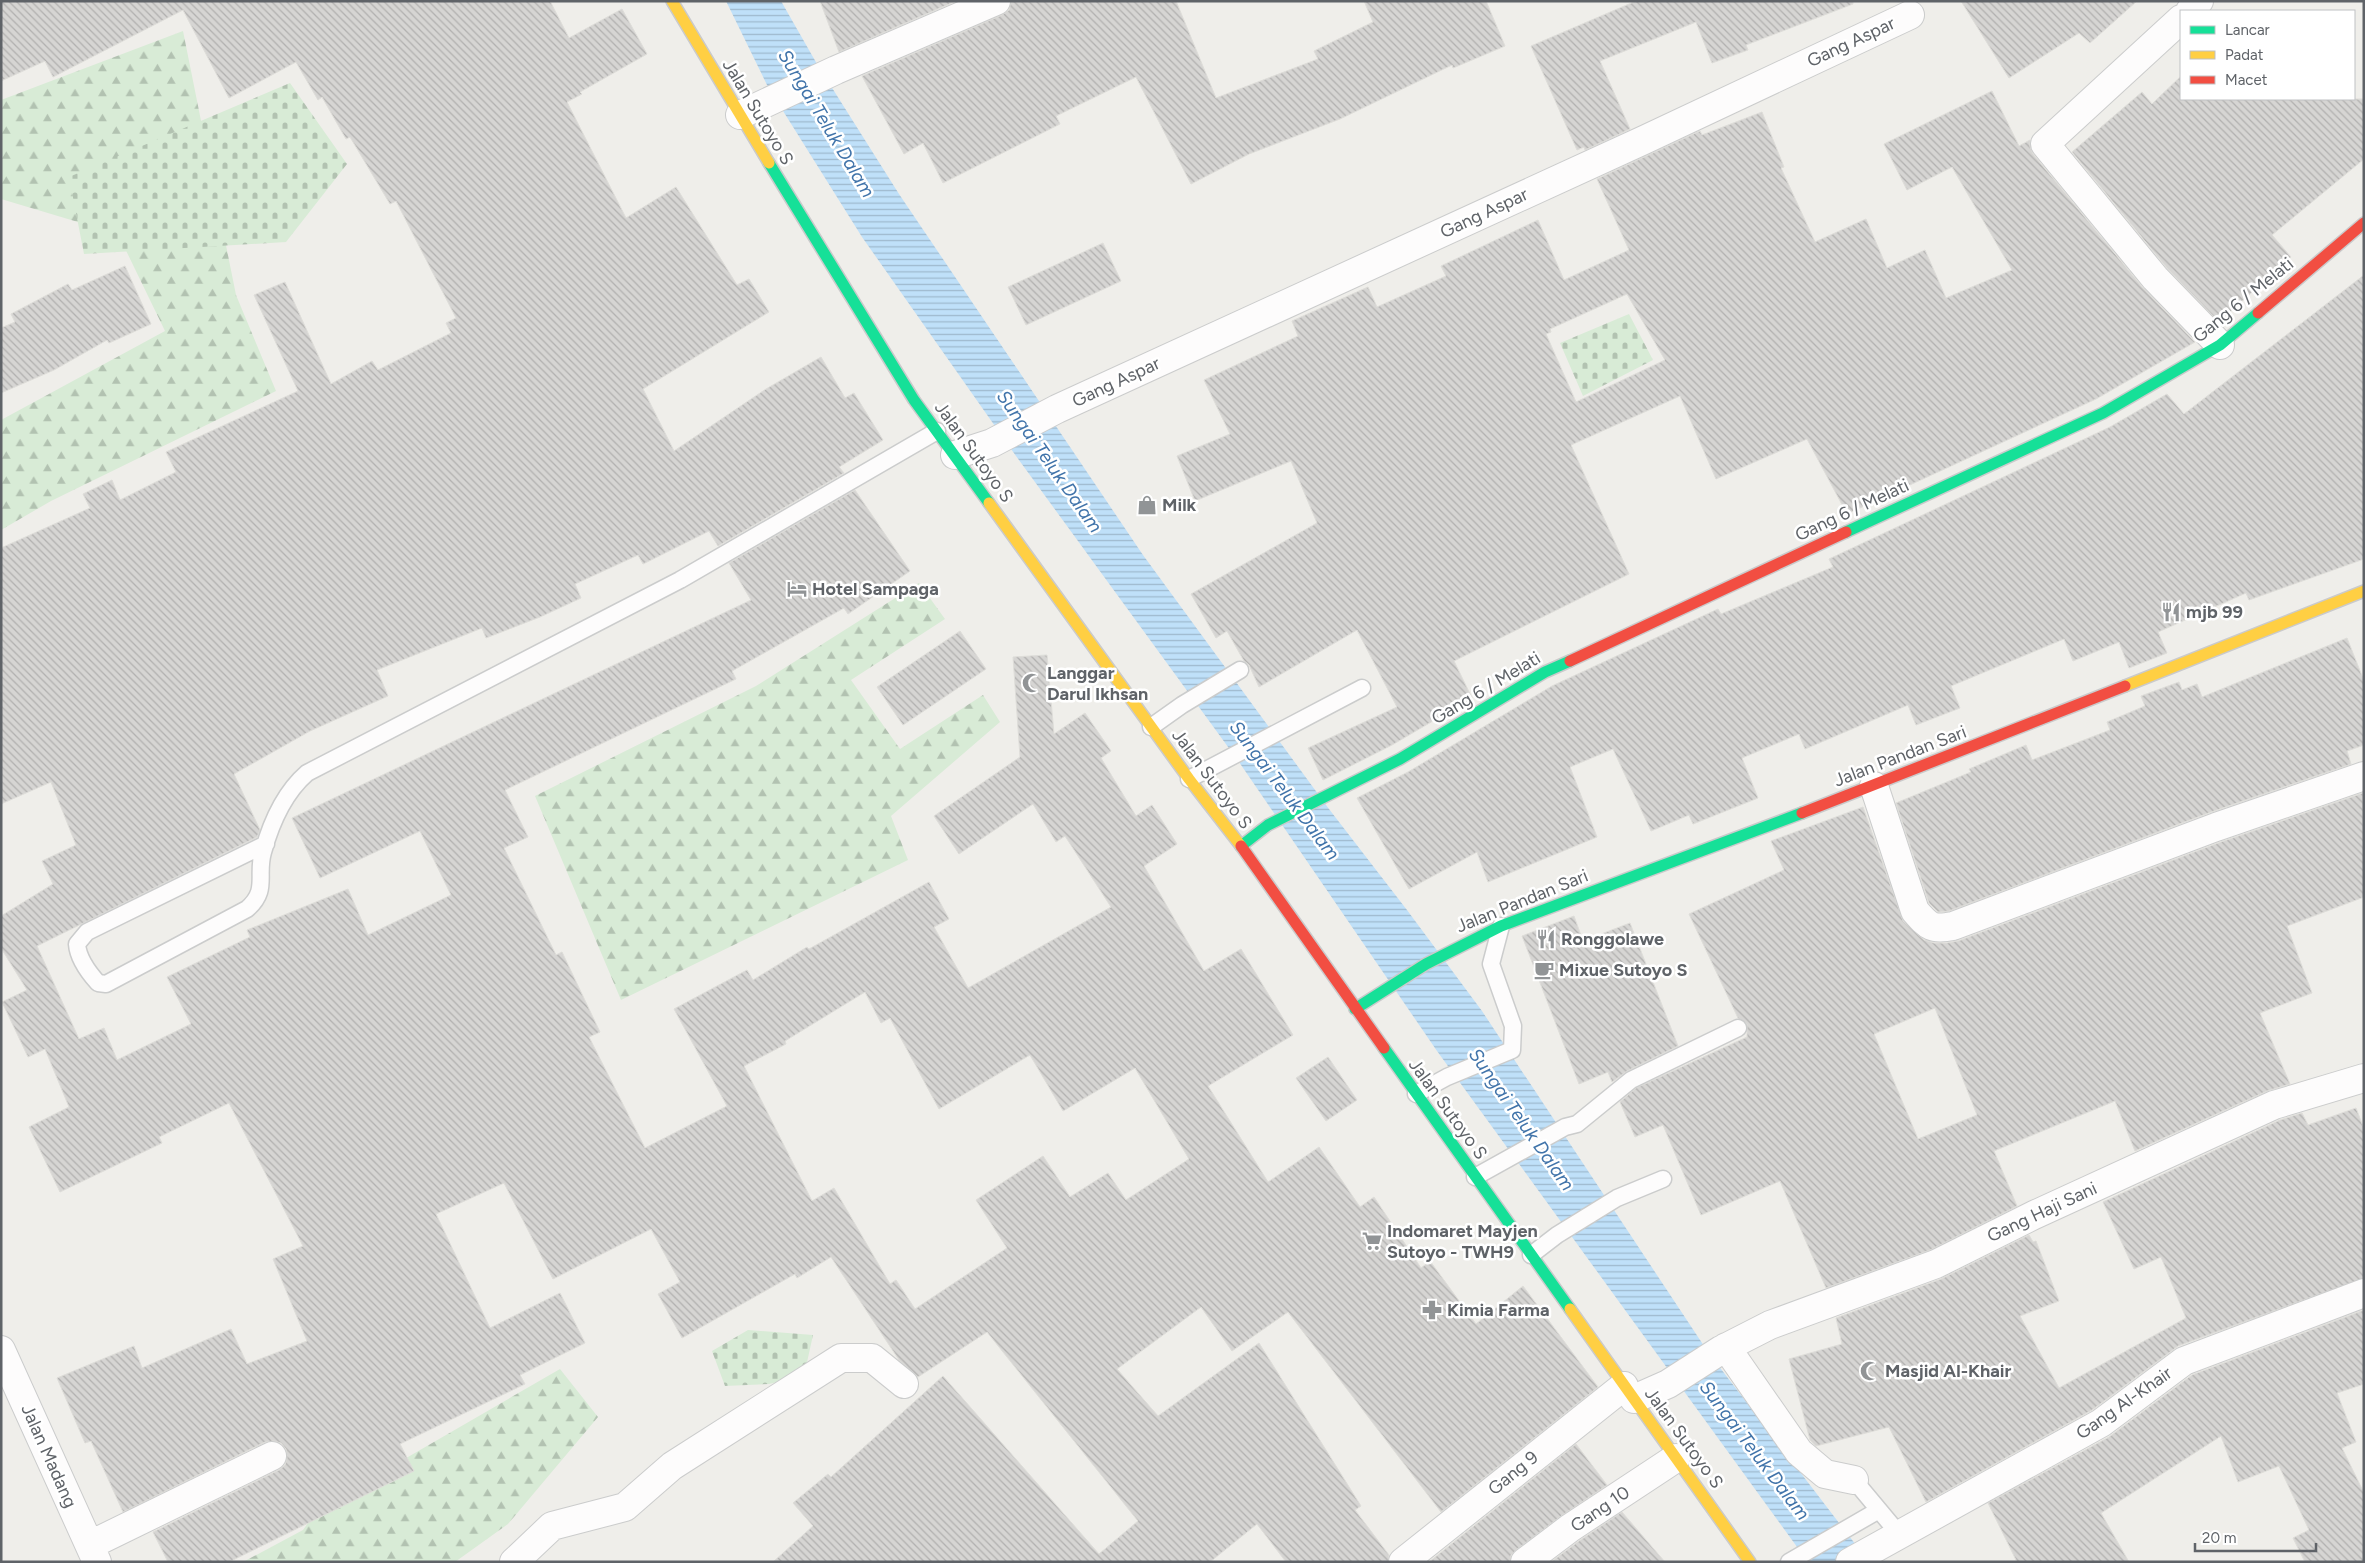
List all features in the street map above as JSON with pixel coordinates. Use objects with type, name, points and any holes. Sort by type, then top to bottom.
[{"type":"main road","name":"Jalan Sutoyo S","points":[[672,1],[836,276],[914,400],[1189,779],[1241,846],[1355,1009],[1750,1562]]},
{"type":"main road","name":"Gang 6 / Melati","points":[[1241,846],[1268,825],[1400,759],[1544,672],[2103,413],[2220,345],[2364,223]]},
{"type":"main road","name":"Jalan Pandan Sari","points":[[1355,1009],[1447,950],[1501,926],[1874,786],[2364,591]]},
{"type":"street","points":[[740,115],[836,70],[996,1]]},
{"type":"street","name":"Gang Aspar","points":[[955,455],[992,443],[1058,409],[1644,140],[1910,15]]},
{"type":"street","points":[[2180,20],[2045,144],[2155,278],[2220,345]]},
{"type":"street","points":[[1874,786],[1915,911],[1925,922],[1939,929],[1954,926],[2216,827],[2364,776]]},
{"type":"street","name":"Gang Haji Sani","points":[[1668,1384],[1724,1349],[1770,1325],[1936,1264],[2034,1215],[2274,1106],[2364,1078]]},
{"type":"street","name":"Gang Al-Khair","points":[[1859,1556],[2102,1423],[2184,1361],[2364,1293]]},
{"type":"street","points":[[1724,1349],[1799,1452],[1825,1474],[1854,1480]]},
{"type":"street","name":"Jalan Madang","points":[[1,1350],[94,1553]]},
{"type":"street","points":[[514,1562],[552,1526],[625,1507],[672,1466],[841,1358],[872,1358],[904,1384]]},
{"type":"street","name":"Gang 9","points":[[1403,1562],[1629,1392],[1668,1384]]},
{"type":"street","points":[[94,1553],[272,1456]]},
{"type":"street","name":"Gang 10","points":[[1525,1562],[1570,1528],[1676,1458]]},
{"type":"lane","points":[[266,844],[87,932],[77,944],[78,951],[91,975],[98,983],[106,984],[247,909],[257,900],[261,891],[261,869],[266,844],[280,806],[294,785],[308,773],[680,580],[937,431]]},
{"type":"lane","points":[[1151,727],[1182,705],[1240,670]]},
{"type":"lane","points":[[1189,779],[1362,688]]},
{"type":"lane","points":[[1416,1094],[1446,1077],[1512,1050],[1513,1026],[1491,964],[1501,926]]},
{"type":"lane","points":[[1475,1177],[1565,1127],[1577,1124],[1631,1080],[1738,1028]]},
{"type":"lane","points":[[1531,1255],[1557,1235],[1616,1198],[1663,1179]]},
{"type":"lane","points":[[1854,1480],[1899,1534]]},
{"type":"lane","points":[[1791,1561],[1879,1510]]},
{"type":"green space","points":[[183,31],[236,295],[276,391],[51,501],[1,530],[1,420],[165,331],[118,234],[1,199],[1,100]]},
{"type":"green space","points":[[290,83],[347,164],[286,242],[84,254],[69,177]]},
{"type":"green space","points":[[1629,314],[1653,360],[1583,396],[1560,343]]},
{"type":"green space","points":[[919,583],[945,619],[851,680],[900,749],[983,695],[1000,722],[891,816],[908,860],[621,1000],[535,796],[756,686]]},
{"type":"green space","points":[[748,1330],[813,1335],[804,1376],[769,1384],[725,1386],[712,1351]]},
{"type":"green space","points":[[560,1369],[598,1417],[508,1524],[455,1562],[243,1562],[303,1530],[318,1509]]},
{"type":"water","name":"Sungai Teluk Dalam","points":[[726,1],[781,1],[817,64],[899,194],[1143,555],[1329,809],[1482,1011],[1708,1352],[1869,1562],[1808,1562],[1437,1051],[1239,762],[1016,456],[862,237],[768,87]]},
{"type":"building","points":[[1,1],[550,1],[569,38],[622,9],[647,54],[580,92],[582,94],[567,102],[626,218],[676,187],[737,285],[749,279],[769,312],[643,389],[674,451],[766,389],[821,357],[845,398],[854,393],[883,440],[839,467],[844,473],[718,546],[709,531],[643,564],[638,555],[575,584],[581,598],[540,617],[486,638],[482,628],[377,670],[388,696],[310,731],[234,774],[260,830],[257,837],[37,946],[79,1039],[104,1028],[117,1060],[191,1024],[167,977],[250,937],[247,930],[348,889],[368,935],[451,895],[420,831],[320,878],[292,818],[751,600],[729,563],[855,490],[910,571],[848,614],[844,608],[732,671],[736,679],[505,790],[528,837],[504,848],[556,955],[562,952],[600,1032],[589,1037],[645,1148],[727,1106],[674,1009],[747,970],[753,980],[807,947],[809,949],[929,882],[949,919],[934,927],[968,988],[1111,907],[1065,836],[1056,842],[1033,804],[959,854],[934,816],[1020,757],[1013,657],[1047,655],[1054,734],[1085,713],[1111,751],[1101,758],[1136,816],[1152,805],[1177,844],[1144,866],[1204,971],[1241,949],[1293,1035],[1208,1086],[1268,1182],[1319,1147],[1360,1207],[1374,1197],[1421,1268],[1430,1261],[1476,1324],[1523,1286],[1598,1387],[1441,1512],[1288,1312],[1232,1351],[1201,1307],[1117,1369],[1158,1416],[1259,1343],[1361,1506],[1355,1510],[1389,1555],[1388,1562],[1286,1562],[1257,1524],[1210,1562],[773,1562],[813,1526],[793,1503],[828,1474],[831,1477],[943,1376],[1099,1554],[1138,1521],[987,1332],[918,1377],[899,1360],[831,1257],[797,1278],[795,1274],[682,1338],[658,1294],[680,1282],[651,1229],[553,1279],[504,1183],[436,1214],[490,1328],[560,1293],[585,1343],[520,1375],[525,1384],[400,1444],[414,1471],[229,1562],[168,1562],[153,1532],[279,1470],[285,1465],[287,1458],[286,1449],[281,1443],[274,1441],[265,1442],[123,1512],[91,1441],[85,1443],[57,1378],[134,1346],[142,1368],[231,1329],[247,1364],[307,1341],[273,1259],[303,1246],[229,1103],[159,1137],[162,1143],[60,1192],[29,1127],[69,1107],[45,1049],[28,1057],[2,1002],[27,990],[1,948],[1,916],[53,884],[42,861],[76,845],[51,782],[1,804],[1,548],[90,508],[83,494],[112,480],[120,500],[176,472],[166,452],[298,391],[254,295],[285,282],[331,384],[372,361],[378,370],[451,333],[446,323],[456,318],[396,201],[390,204],[350,137],[346,139],[322,97],[318,100],[296,62],[229,98],[183,10],[53,77],[45,61],[1,81]],"holes":[[[865,992],[881,1023],[890,1018],[939,1109],[1030,1055],[1063,1111],[1135,1068],[1189,1159],[1126,1200],[1108,1173],[1070,1197],[1043,1156],[976,1200],[1007,1248],[915,1309],[896,1280],[890,1284],[834,1188],[812,1201],[744,1066],[786,1044],[785,1041]]]},
{"type":"building","points":[[820,1],[956,1],[839,52]]},
{"type":"building","points":[[1011,1],[1176,1],[1216,98],[1318,59],[1314,51],[1373,22],[1364,1],[1486,1],[1505,46],[1453,68],[1452,65],[1340,119],[1249,154],[1191,184],[1136,77],[1056,116],[1060,124],[943,183],[923,143],[904,154],[862,76],[1002,15],[1009,10]]},
{"type":"building","points":[[1636,1],[1853,1],[1853,4],[1746,45],[1748,50],[1712,63],[1696,22],[1600,61],[1630,129],[1585,150],[1584,147],[1577,150],[1531,46]]},
{"type":"building","points":[[1961,1],[2137,1],[2090,43],[2079,33],[2009,78]]},
{"type":"building","points":[[2180,77],[2180,100],[2364,99],[2364,159],[2272,235],[2291,257],[2219,322],[2167,268],[2072,152],[2142,92],[2152,104]]},
{"type":"building","points":[[1992,91],[2019,146],[2030,140],[2033,154],[2143,288],[2195,342],[2096,399],[1847,514],[1807,439],[1716,479],[1680,396],[1571,445],[1629,574],[1454,661],[1472,698],[1392,745],[1323,780],[1308,748],[1397,707],[1357,630],[1259,687],[1249,665],[1244,661],[1227,631],[1216,638],[1191,594],[1317,523],[1291,461],[1195,501],[1177,456],[1230,434],[1204,380],[1298,336],[1292,321],[1368,287],[1377,307],[1446,276],[1441,266],[1538,220],[1564,280],[1629,250],[1597,179],[1700,131],[1702,135],[1762,112],[1784,167],[1781,168],[1815,242],[1866,219],[1887,268],[1925,250],[1946,298],[2012,270],[1952,167],[1907,190],[1884,144]],"holes":[[[1627,294],[1665,360],[1576,402],[1546,334],[1551,332],[1550,329]]]},
{"type":"building","points":[[1103,243],[1121,281],[1026,325],[1008,287]]},
{"type":"building","points":[[125,266],[151,324],[109,343],[107,340],[54,370],[1,393],[1,328],[15,322],[11,314],[68,284],[72,290]]},
{"type":"building","points":[[2364,275],[2364,559],[2249,600],[2246,593],[2158,632],[2167,653],[2129,668],[2119,642],[2073,661],[2064,639],[1951,686],[1960,708],[1916,725],[1908,705],[1805,749],[1799,734],[1742,758],[1758,798],[1693,824],[1689,815],[1651,831],[1613,749],[1570,767],[1597,837],[1488,882],[1477,852],[1409,889],[1357,798],[1408,772],[1552,686],[1718,609],[1721,614],[1833,567],[1829,559],[2110,427],[2167,394],[2184,414]]},
{"type":"building","points":[[960,631],[986,669],[903,725],[877,687]]},
{"type":"building","points":[[2347,638],[2364,681],[2364,745],[2347,751],[2351,764],[2211,812],[1949,911],[1938,912],[1929,903],[1896,803],[1971,772],[1969,769],[2026,745],[2032,760],[2110,730],[2107,722],[2145,706],[2141,696],[2179,682],[2182,690],[2197,684],[2202,697]]},
{"type":"building","points":[[2363,793],[2364,897],[2287,926],[2312,993],[2260,1013],[2290,1084],[2267,1091],[2135,1151],[2115,1101],[1994,1151],[2017,1206],[1930,1250],[1826,1288],[1780,1181],[1701,1215],[1663,1125],[1635,1137],[1620,1102],[1636,1088],[1747,1037],[1747,1024],[1738,1018],[1689,914],[1784,870],[1771,841],[1863,807],[1903,921],[1924,940],[1934,943],[1958,941],[2221,842]],"holes":[[[1935,1008],[1977,1115],[1918,1139],[1874,1034]]]},
{"type":"building","points":[[1574,916],[1583,941],[1630,923],[1678,1046],[1627,1071],[1612,1082],[1608,1072],[1579,1084],[1522,936]]},
{"type":"building","points":[[1328,1057],[1357,1100],[1326,1121],[1296,1078]]},
{"type":"building","points":[[2356,1108],[2364,1129],[2364,1278],[2178,1346],[2092,1410],[1926,1502],[1889,1427],[1816,1446],[1810,1440],[1789,1359],[1842,1344],[1836,1318],[1941,1279],[2029,1235],[2033,1242],[2036,1241],[2059,1301],[2020,1316],[2059,1388],[2186,1318],[2161,1257],[2134,1269],[2103,1202],[2280,1120],[2302,1113],[2308,1125]]},
{"type":"building","points":[[2364,1310],[2364,1384],[2337,1393],[2356,1442],[2342,1448],[2364,1493],[2364,1562],[2305,1562],[2293,1538],[2309,1530],[2279,1466],[2238,1482],[2221,1436],[2101,1513],[2129,1562],[2017,1562],[1988,1503],[2109,1437],[2192,1375]]},
{"type":"building","points":[[1576,1444],[1607,1485],[1561,1516],[1516,1550],[1511,1555],[1510,1562],[1429,1562]]},
{"type":"building","points":[[1622,1512],[1665,1562],[1551,1562],[1579,1541]]},
{"type":"traffic: fast","points":[[769,163],[914,400],[989,503]]},
{"type":"traffic: fast","points":[[1846,532],[2103,413],[2220,345],[2258,313]]},
{"type":"traffic: fast","points":[[1241,846],[1268,825],[1400,759],[1545,672],[1570,661]]},
{"type":"traffic: fast","points":[[1355,1009],[1426,964],[1501,926],[1802,813]]},
{"type":"traffic: fast","points":[[1384,1048],[1570,1309]]},
{"type":"traffic: slow","points":[[672,1],[769,163]]},
{"type":"traffic: slow","points":[[989,503],[1189,779],[1241,846]]},
{"type":"traffic: slow","points":[[2125,686],[2364,591]]},
{"type":"traffic: slow","points":[[1570,1309],[1750,1562]]},
{"type":"traffic: jam","points":[[2258,313],[2364,223]]},
{"type":"traffic: jam","points":[[1570,661],[1846,532]]},
{"type":"traffic: jam","points":[[1802,813],[2125,686]]},
{"type":"traffic: jam","points":[[1241,846],[1384,1048]]},
{"type":"place","name":"Milk","points":[[1147,505]]},
{"type":"place","name":"Hotel Sampaga","points":[[797,589]]},
{"type":"place","name":"mjb 99","points":[[2171,612]]},
{"type":"place","name":"Langgar Darul Ikhsan","points":[[1032,683]]},
{"type":"place","name":"Ronggolawe","points":[[1546,939]]},
{"type":"place","name":"Mixue Sutoyo S","points":[[1544,970]]},
{"type":"place","name":"Indomaret Mayjen Sutoyo - TWH9","points":[[1372,1241]]},
{"type":"place","name":"Kimia Farma","points":[[1432,1310]]},
{"type":"place","name":"Masjid Al-Khair","points":[[1870,1371]]}]
